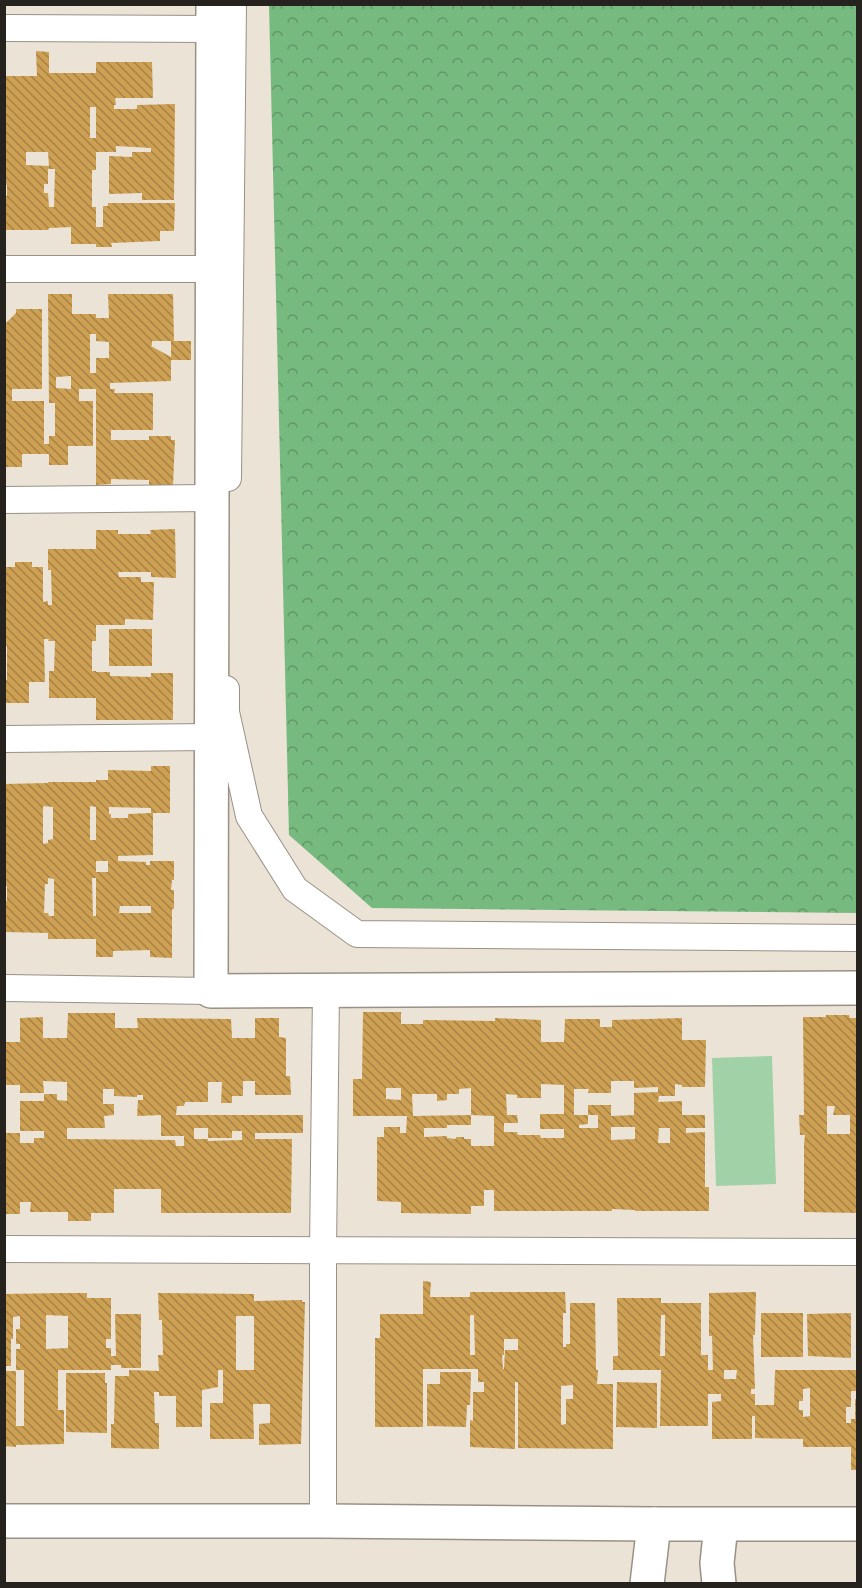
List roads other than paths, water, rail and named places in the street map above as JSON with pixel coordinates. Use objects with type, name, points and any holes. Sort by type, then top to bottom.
[{"type":"street","points":[[4,28],[220,13]]},
{"type":"street","points":[[211,991],[212,269],[220,13]]},
{"type":"street","points":[[220,13],[226,712],[249,816],[295,889],[357,934],[858,938]]},
{"type":"street","points":[[4,269],[212,269]]},
{"type":"street","points":[[4,501],[212,498]]},
{"type":"street","points":[[4,739],[211,737]]},
{"type":"street","points":[[4,988],[211,991],[858,988]]},
{"type":"street","points":[[323,1521],[326,991]]},
{"type":"street","points":[[4,1249],[858,1252]]},
{"type":"street","points":[[4,1521],[858,1524]]},
{"type":"street","points":[[647,1584],[654,1524]]},
{"type":"street","points":[[719,1584],[717,1563],[721,1525]]}]
